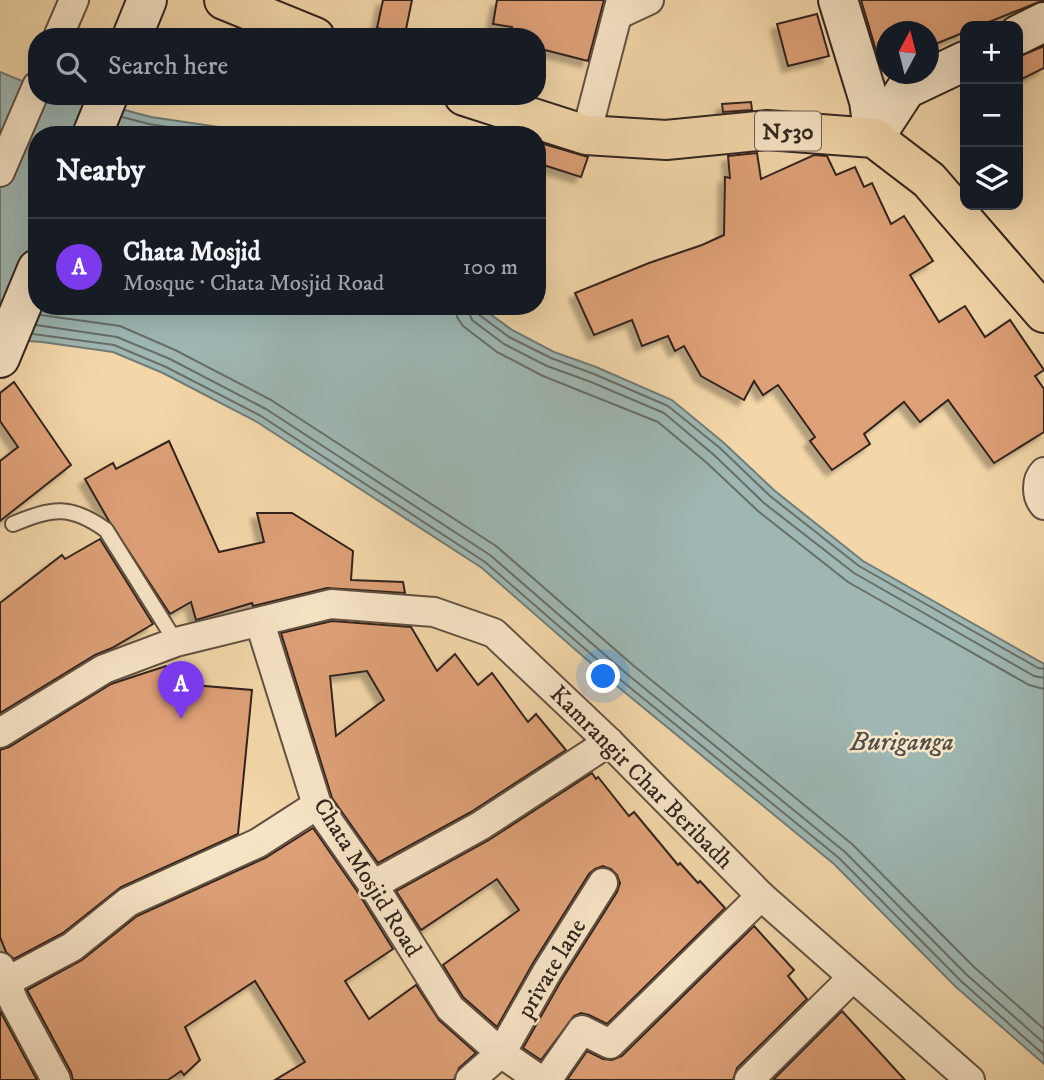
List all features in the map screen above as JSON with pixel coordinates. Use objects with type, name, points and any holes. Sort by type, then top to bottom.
[{"type":"highway","points":[[224,0],[292,28]]},
{"type":"highway","name":"N530","points":[[486,105],[586,135],[666,140],[767,130],[874,138]]},
{"type":"highway","points":[[874,138],[929,180],[1044,313]]},
{"type":"street","points":[[62,28],[74,0]]},
{"type":"street","points":[[136,28],[147,0]]},
{"type":"street","points":[[586,135],[620,7],[649,0]]},
{"type":"street","points":[[838,0],[869,101],[874,138]]},
{"type":"street","points":[[1023,32],[1044,22]]},
{"type":"street","points":[[874,138],[906,89],[960,63]]},
{"type":"street","points":[[0,172],[29,105]]},
{"type":"street","points":[[96,126],[104,105]]},
{"type":"street","points":[[0,358],[28,291]]},
{"type":"street","points":[[1044,472],[1039,477],[1038,491],[1044,505]]},
{"type":"street","name":"Kamrangir Char Beribadh","points":[[260,623],[331,604],[434,612],[494,633],[609,743],[761,896],[970,1080]]},
{"type":"street","points":[[0,733],[104,669],[176,642],[260,623]]},
{"type":"street","name":"Chata Mosjid Road","points":[[260,623],[317,805],[373,884],[450,1008],[501,1053],[540,1080]]},
{"type":"street","points":[[373,884],[480,826],[609,743]]},
{"type":"street","points":[[55,1080],[2,978],[72,947],[128,902],[258,843],[317,805]]},
{"type":"street","name":"private lane","points":[[470,1080],[501,1053],[547,972],[603,883]]},
{"type":"street","points":[[547,1080],[582,1030],[610,1044],[761,896]]},
{"type":"street","points":[[749,1080],[853,977]]},
{"type":"lane","points":[[13,524],[41,513],[73,511],[98,524],[106,530],[176,642]]},
{"type":"water","name":"Buriganga","points":[[0,72],[28,83],[28,105],[106,105],[151,117],[212,126],[28,126],[28,315],[491,315],[512,330],[554,352],[672,400],[724,443],[775,491],[863,561],[1044,664],[1044,1064],[956,987],[834,864],[617,686],[482,568],[257,422],[163,373],[113,352],[0,339]]},
{"type":"building","points":[[383,0],[412,0],[406,28],[377,28]]},
{"type":"building","points":[[497,0],[604,0],[588,61],[546,50],[546,28],[512,28],[493,24]]},
{"type":"building","points":[[861,0],[1044,0],[992,21],[960,21],[960,34],[939,43],[939,21],[876,21],[876,50]]},
{"type":"building","points":[[817,14],[829,56],[788,66],[777,24]]},
{"type":"building","points":[[1044,46],[1044,68],[1023,78],[1023,55]]},
{"type":"building","points":[[751,102],[752,110],[723,112],[722,104]]},
{"type":"building","points":[[546,145],[588,157],[581,177],[546,166]]},
{"type":"building","points":[[757,153],[761,179],[814,155],[827,156],[836,175],[855,167],[864,187],[872,183],[891,224],[904,216],[933,261],[910,275],[939,322],[965,306],[985,337],[1010,320],[1044,370],[1035,376],[1044,389],[1044,432],[994,463],[948,400],[920,422],[904,402],[864,434],[870,444],[832,470],[810,441],[815,437],[778,385],[763,395],[754,381],[744,400],[701,376],[684,346],[675,351],[668,336],[642,346],[632,320],[594,335],[575,293],[724,235],[725,177],[730,178],[728,156]]},
{"type":"building","points":[[14,382],[71,465],[0,521],[0,461],[18,447],[0,421],[0,393]]},
{"type":"building","points":[[169,441],[219,552],[264,542],[257,513],[292,513],[353,551],[351,580],[403,582],[405,593],[327,588],[253,606],[252,603],[196,620],[191,602],[170,614],[85,479],[113,463],[116,469]]},
{"type":"building","points":[[100,539],[153,624],[95,655],[0,713],[0,603],[62,555],[65,559]]},
{"type":"building","points":[[332,621],[411,627],[437,671],[455,654],[478,685],[492,673],[528,722],[536,714],[566,750],[471,812],[378,863],[332,798],[281,633]],"holes":[[[367,671],[384,700],[336,736],[330,676]]]},
{"type":"building","points":[[166,666],[169,683],[252,690],[238,834],[121,887],[63,933],[14,959],[6,952],[0,937],[0,750],[111,684]]},
{"type":"building","points":[[592,773],[629,816],[634,812],[678,865],[680,863],[698,883],[700,881],[725,908],[607,1024],[581,1013],[574,1016],[541,1060],[523,1048],[617,892],[620,883],[617,875],[603,866],[589,874],[533,963],[497,1027],[463,997],[443,965],[519,910],[497,879],[421,930],[396,891],[489,840]]},
{"type":"building","points":[[313,828],[393,949],[345,981],[369,1019],[416,985],[439,1020],[476,1053],[459,1068],[454,1080],[275,1080],[305,1062],[255,981],[185,1027],[200,1060],[184,1075],[181,1071],[168,1080],[73,1080],[27,990],[82,960],[137,916],[265,858]]},
{"type":"building","points":[[754,926],[794,970],[788,976],[807,999],[737,1068],[733,1080],[567,1080],[587,1051],[603,1059],[612,1060],[622,1056]]},
{"type":"building","points":[[0,1011],[37,1080],[0,1080]]},
{"type":"building","points":[[842,1011],[905,1080],[773,1080]]},
{"type":"place","name":"Chata Mosjid","points":[[181,719]]}]
